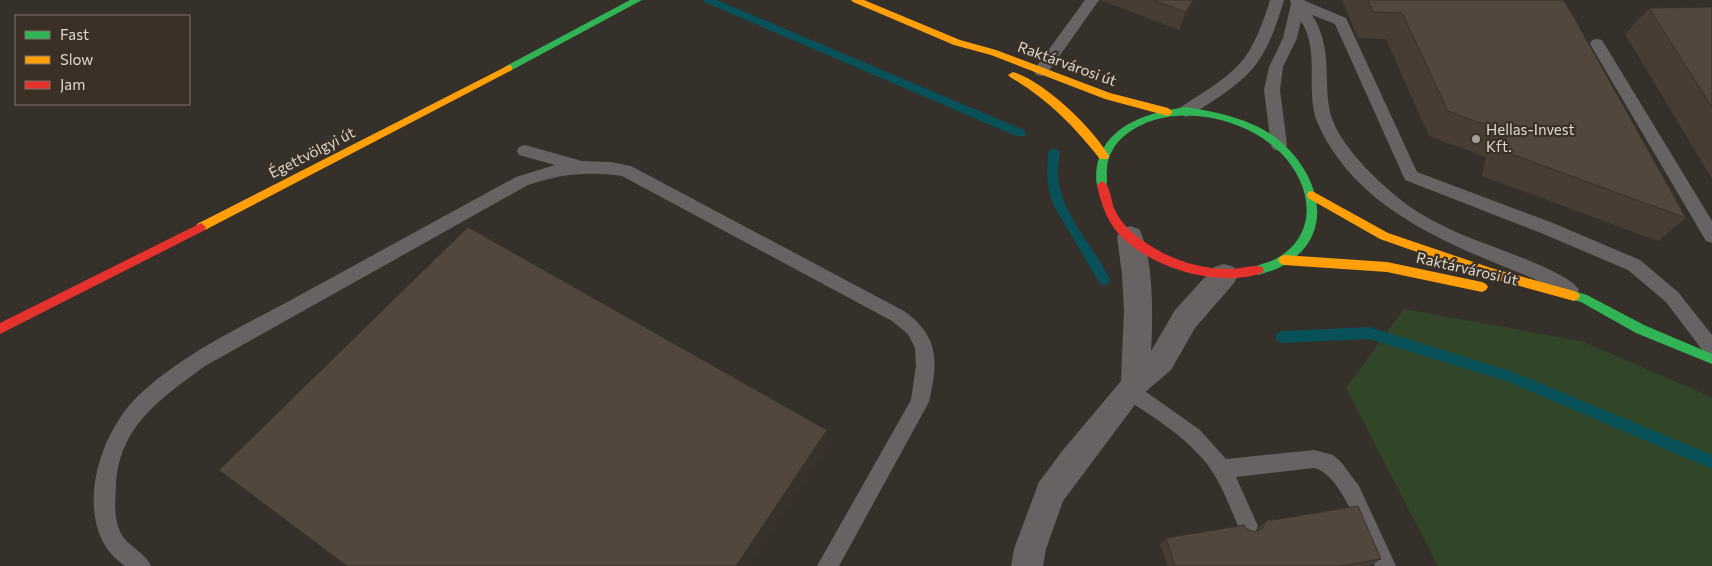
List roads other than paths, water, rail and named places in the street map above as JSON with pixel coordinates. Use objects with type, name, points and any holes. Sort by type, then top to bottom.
[{"type":"street","name":"Égettvölgyi út","points":[[0,329],[429,110],[637,0]]},
{"type":"street","name":"Raktárvárosi út","points":[[856,0],[957,43],[993,52],[1108,96],[1168,112]]},
{"type":"street","name":"Raktárvárosi út","points":[[957,43],[988,63]]},
{"type":"street","name":"Raktárvárosi út","points":[[1006,72],[1032,84],[1064,109],[1084,128],[1104,156]]},
{"type":"street","name":"Raktárvárosi út","points":[[1186,111],[1206,112],[1232,119],[1263,133],[1279,145],[1300,168],[1312,195],[1313,210],[1311,224],[1305,238],[1296,250],[1284,260],[1256,272],[1224,275],[1204,273],[1170,262],[1146,250],[1116,222],[1101,188],[1100,172],[1104,156],[1111,143],[1128,127],[1150,116],[1186,111]]},
{"type":"street","name":"Raktárvárosi út","points":[[1312,195],[1384,236],[1416,249],[1491,273],[1583,298],[1640,329],[1712,359]]},
{"type":"street","points":[[1130,237],[1137,274],[1139,309],[1133,387]]},
{"type":"street","name":"Raktárvárosi út","points":[[1284,260],[1387,267],[1493,289]]},
{"type":"street","points":[[1026,566],[1050,494],[1074,460],[1133,387],[1161,361],[1185,319],[1224,275]]},
{"type":"street","name":"Raktárvárosi út","points":[[1594,316],[1640,329]]},
{"type":"lane","points":[[1041,71],[1092,0]]},
{"type":"lane","points":[[1186,111],[1239,75],[1255,57],[1266,34],[1277,0]]},
{"type":"lane","points":[[1279,145],[1272,90],[1276,67],[1290,38],[1297,2]]},
{"type":"lane","points":[[1297,2],[1312,26],[1320,58],[1321,108],[1326,124],[1346,157],[1361,174],[1401,209],[1450,237],[1545,276],[1583,298]]},
{"type":"lane","points":[[1297,2],[1341,21],[1411,176],[1546,228],[1634,265],[1672,297],[1712,349]]},
{"type":"lane","points":[[1597,44],[1712,236]]},
{"type":"lane","points":[[526,151],[583,166],[625,170],[898,316],[916,331],[925,349],[926,374],[920,402],[827,566]]},
{"type":"lane","points":[[141,566],[111,539],[105,510],[104,484],[110,452],[124,423],[151,395],[198,360],[522,181],[540,174],[583,166]]},
{"type":"lane","points":[[1133,387],[1202,445],[1222,469],[1248,526]]},
{"type":"lane","points":[[1222,469],[1314,459],[1326,462],[1334,468],[1346,483],[1386,566]]},
{"type":"waterway","points":[[708,0],[1020,133]]},
{"type":"waterway","points":[[1054,152],[1052,179],[1060,206],[1091,255],[1104,280]]},
{"type":"waterway","points":[[1282,337],[1369,333],[1508,376],[1712,462]]},
{"type":"place","name":"Hellas-Invest Kft.","points":[[1476,139]]}]
